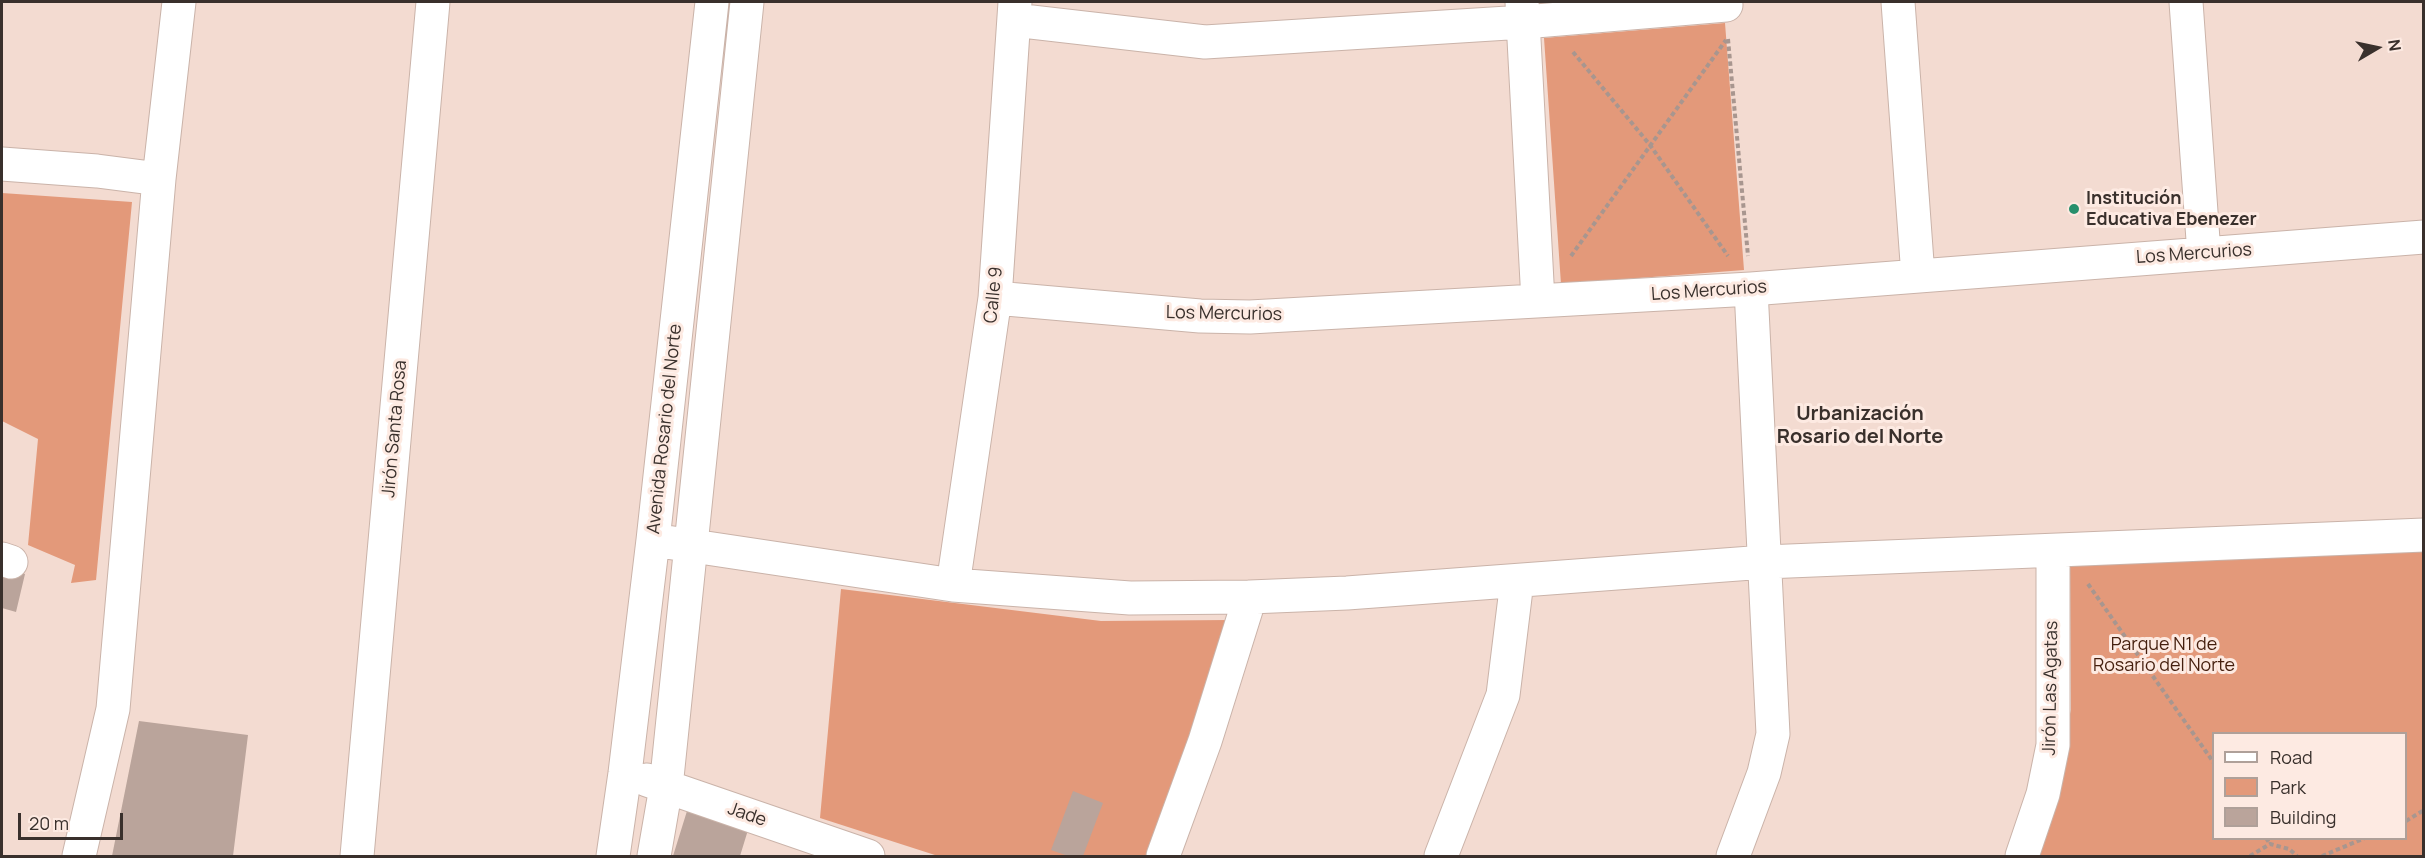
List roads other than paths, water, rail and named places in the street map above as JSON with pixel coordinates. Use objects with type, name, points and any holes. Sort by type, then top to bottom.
[{"type":"street","points":[[79,856],[113,709],[159,179],[179,2]]},
{"type":"street","name":"Jirón Santa Rosa","points":[[357,856],[433,2]]},
{"type":"street","name":"Avenida Rosario del Norte","points":[[612,856],[625,773],[653,540],[712,2]]},
{"type":"street","name":"Avenida Rosario del Norte","points":[[654,856],[666,787],[747,2]]},
{"type":"street","points":[[1898,2],[1918,276]]},
{"type":"street","points":[[2186,2],[2204,254]]},
{"type":"street","points":[[1015,10],[1205,42],[1531,15],[1726,5]]},
{"type":"street","name":"Calle 9","points":[[953,585],[995,298],[1015,10]]},
{"type":"street","points":[[1531,15],[1538,301]]},
{"type":"street","points":[[2,165],[97,171],[159,179]]},
{"type":"street","name":"Los Mercurios","points":[[995,298],[1200,316],[1250,317],[1750,289],[2424,237]]},
{"type":"street","points":[[1733,856],[1764,773],[1773,734],[1750,289]]},
{"type":"street","points":[[653,540],[953,585],[1130,598],[1250,597],[1517,581],[1765,562],[2424,536]]},
{"type":"street","name":"Jirón Las Agatas","points":[[2022,856],[2043,794],[2053,745],[2052,551]]},
{"type":"street","points":[[1441,856],[1503,695],[1517,581]]},
{"type":"street","points":[[1163,856],[1205,741],[1250,597]]},
{"type":"street","name":"Jade","points":[[625,773],[868,856]]},
{"type":"place","name":"Institución Educativa Ebenezer","points":[[2074,209]]},
{"type":"district","name":"Urbanización Rosario del Norte","points":[[1860,426]]},
{"type":"park label","name":"Parque N1 de Rosario del Norte","points":[[2164,655]]}]
